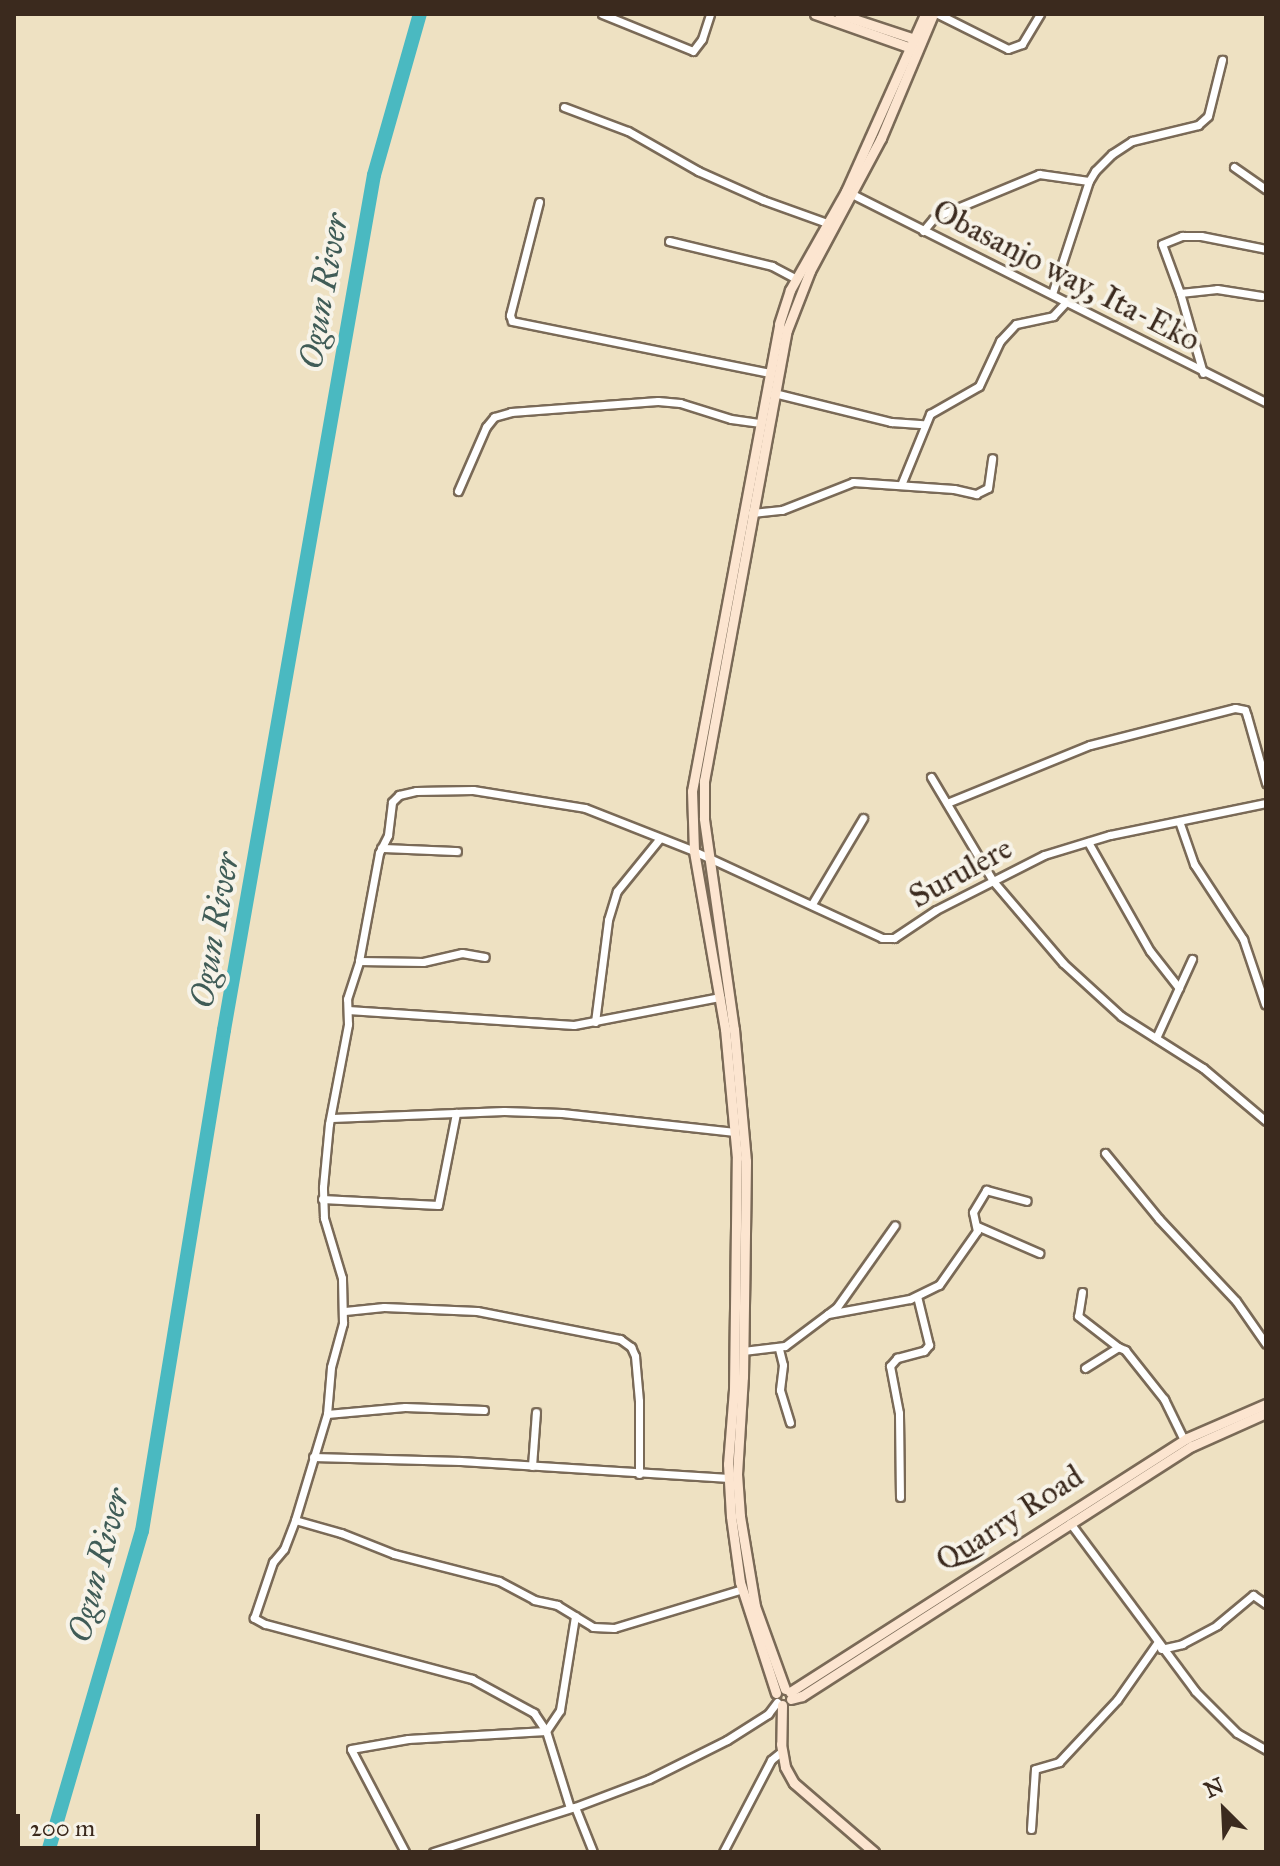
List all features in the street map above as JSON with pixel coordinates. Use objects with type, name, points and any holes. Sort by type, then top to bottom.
[{"type":"main road","points":[[815,14],[916,44]]},
{"type":"main road","points":[[839,14],[916,44]]},
{"type":"main road","points":[[874,1852],[794,1783],[782,1751],[784,1697],[755,1606],[740,1516],[737,1474],[743,1351],[746,1161],[736,1042],[709,860],[704,781],[774,393],[799,295],[916,44],[925,14]]},
{"type":"main road","points":[[916,44],[935,14]]},
{"type":"main road","points":[[784,1697],[742,1589],[729,1478],[738,1229],[735,1132],[720,997],[694,851],[692,791],[779,324],[796,279],[827,223],[849,192]]},
{"type":"main road","name":"Quarry Road","points":[[784,1697],[1184,1440],[1266,1404]]},
{"type":"main road","name":"Quarry Road","points":[[784,1697],[802,1696],[1192,1446],[1266,1413]]},
{"type":"street","points":[[602,14],[693,51],[702,39],[710,14]]},
{"type":"street","points":[[935,14],[1008,49],[1022,44],[1040,14]]},
{"type":"street","points":[[1052,294],[1089,181],[1112,154],[1132,141],[1187,130],[1208,116],[1222,60]]},
{"type":"street","points":[[564,107],[628,131],[698,171],[763,200],[827,223]]},
{"type":"street","points":[[1234,167],[1266,189]]},
{"type":"street","points":[[923,231],[933,219],[945,213],[1039,174],[1089,181]]},
{"type":"street","name":"Obasanjo way, Ita-Eko","points":[[849,192],[1203,373],[1266,402]]},
{"type":"street","points":[[539,202],[510,315],[512,321],[769,373]]},
{"type":"street","points":[[1203,373],[1162,244],[1165,240],[1201,236],[1266,249]]},
{"type":"street","points":[[669,241],[772,266],[796,279]]},
{"type":"street","points":[[1180,293],[1217,289],[1261,296]]},
{"type":"street","points":[[901,485],[923,424],[937,408],[979,386],[1008,331],[1016,324],[1053,316],[1067,301]]},
{"type":"street","points":[[774,393],[891,422],[923,424]]},
{"type":"street","points":[[458,491],[486,427],[494,417],[511,412],[658,401],[680,403],[731,419],[759,423]]},
{"type":"street","points":[[752,513],[782,510],[853,482],[976,494],[988,488],[992,458]]},
{"type":"street","points":[[947,803],[1090,745],[1235,708],[1245,710],[1266,783]]},
{"type":"street","points":[[931,777],[993,881],[1063,963],[1121,1016],[1203,1068],[1266,1121]]},
{"type":"street","name":"Surulere","points":[[381,848],[388,835],[392,802],[399,795],[416,791],[473,790],[555,801],[585,808],[694,851],[812,904],[873,936],[894,938],[936,910],[1044,855],[1088,842],[1266,803]]},
{"type":"street","points":[[812,904],[863,818]]},
{"type":"street","points":[[1179,821],[1194,864],[1239,931],[1265,1004]]},
{"type":"street","points":[[595,1022],[608,920],[617,891],[660,838]]},
{"type":"street","points":[[1088,842],[1150,951],[1179,988]]},
{"type":"street","points":[[457,851],[381,848],[359,961],[347,999],[322,1199],[324,1218],[340,1264],[345,1311],[331,1367],[327,1414],[295,1520],[255,1609],[254,1618],[472,1679],[534,1713],[546,1731],[573,1808],[593,1852]]},
{"type":"street","points":[[359,961],[423,962],[462,953],[485,957]]},
{"type":"street","points":[[1156,1038],[1192,959]]},
{"type":"street","points":[[348,1010],[563,1025],[595,1022],[720,997]]},
{"type":"street","points":[[322,1199],[438,1205],[456,1113]]},
{"type":"street","points":[[332,1118],[562,1113],[735,1132]]},
{"type":"street","points":[[1105,1153],[1159,1219],[1236,1301],[1266,1344]]},
{"type":"street","points":[[828,1314],[917,1296],[939,1285],[950,1273],[977,1226],[973,1212],[986,1190],[1027,1201]]},
{"type":"street","points":[[743,1351],[779,1349],[828,1314],[845,1299],[895,1225]]},
{"type":"street","points":[[977,1226],[1039,1253]]},
{"type":"street","points":[[1082,1292],[1078,1316],[1118,1347],[1151,1380],[1184,1440]]},
{"type":"street","points":[[900,1497],[899,1413],[890,1366],[897,1358],[924,1351],[929,1345],[917,1296]]},
{"type":"street","points":[[345,1311],[384,1307],[477,1311],[620,1339],[635,1356],[639,1401],[639,1474]]},
{"type":"street","points":[[1085,1368],[1118,1347]]},
{"type":"street","points":[[779,1349],[783,1365],[780,1390],[790,1423]]},
{"type":"street","points":[[327,1414],[405,1407],[484,1410]]},
{"type":"street","points":[[532,1466],[536,1412]]},
{"type":"street","points":[[313,1457],[729,1478]]},
{"type":"street","points":[[295,1520],[394,1554],[499,1581],[534,1600],[557,1605],[593,1627],[614,1628],[742,1589]]},
{"type":"street","points":[[1070,1523],[1159,1646],[1237,1733],[1266,1750]]},
{"type":"street","points":[[1031,1829],[1038,1766],[1059,1762],[1117,1700],[1159,1646],[1182,1644],[1217,1625],[1253,1595],[1266,1604]]},
{"type":"street","points":[[546,1731],[560,1710],[575,1616]]},
{"type":"street","points":[[433,1852],[573,1808],[649,1779],[727,1740],[768,1714],[784,1697]]},
{"type":"street","points":[[405,1852],[351,1749],[408,1739],[546,1731]]},
{"type":"street","points":[[723,1852],[771,1760],[782,1751]]},
{"type":"waterway","name":"Ogun River","points":[[48,1852],[142,1531],[224,1030],[374,175],[420,14]]}]
